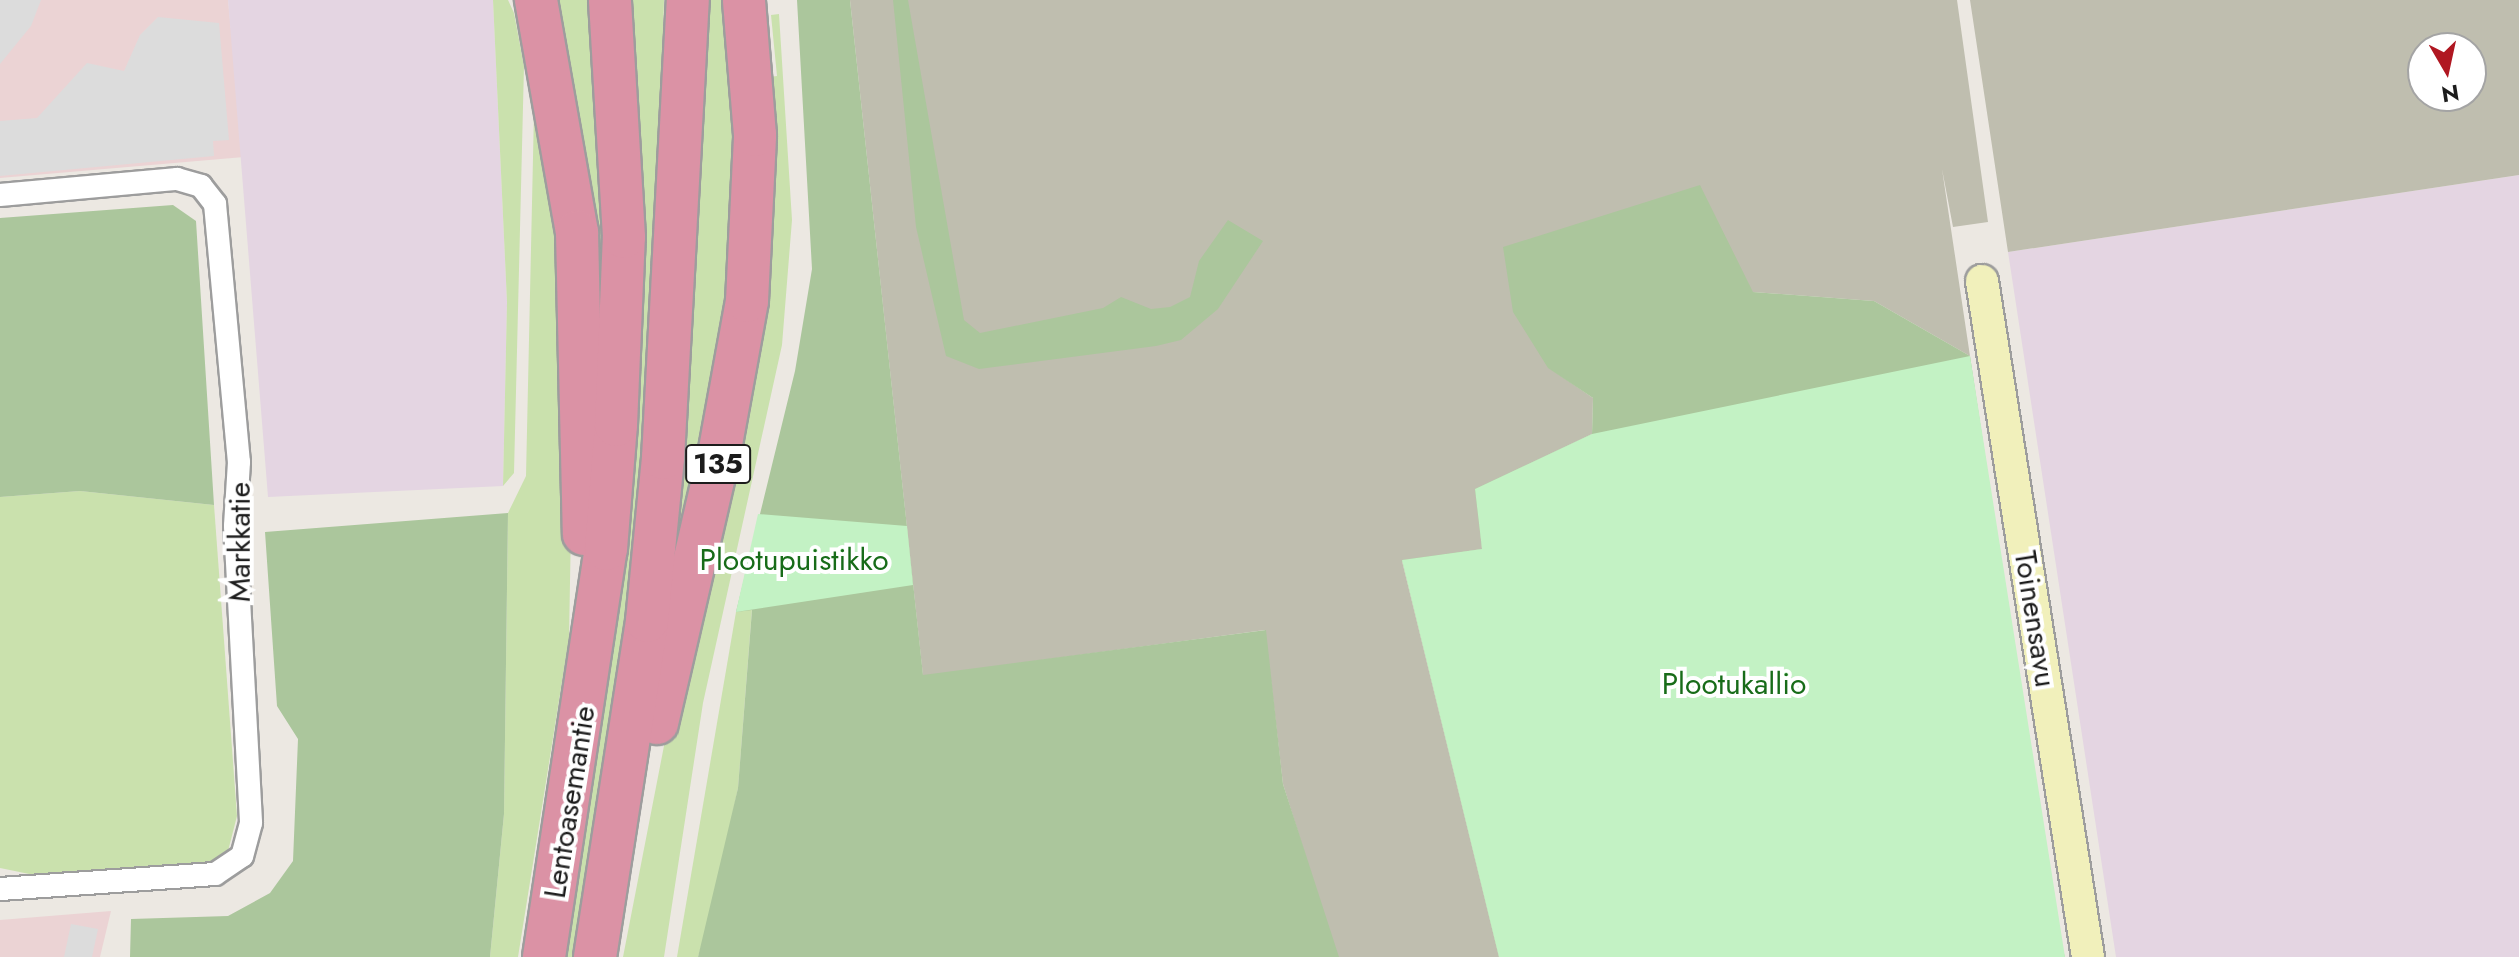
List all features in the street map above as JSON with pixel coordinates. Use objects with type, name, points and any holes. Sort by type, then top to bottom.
[{"type":"highway","points":[[536,0],[577,232],[585,562],[593,646]]},
{"type":"highway","points":[[602,916],[647,621],[663,458],[688,0]]},
{"type":"highway","name":"135","points":[[602,916],[637,829],[747,301],[755,135],[744,0]]},
{"type":"highway","points":[[593,646],[608,534],[623,294],[622,158],[611,2]]},
{"type":"highway","name":"Lentoasemantie","points":[[544,957],[593,646]]},
{"type":"highway","name":"Lentoasemantie","points":[[595,957],[602,916]]},
{"type":"street","name":"Markkatie","points":[[0,195],[177,179],[201,186],[215,204],[239,462],[235,526],[251,823],[242,856],[215,874],[0,889]]},
{"type":"street","name":"Toinensavu","points":[[1982,281],[2088,957]]},
{"type":"shaded area","points":[[0,0],[228,0],[244,157],[0,178]]},
{"type":"shaded area","points":[[0,0],[41,0],[31,26],[0,64]]},
{"type":"shaded area","points":[[228,0],[493,0],[507,302],[503,486],[268,497]]},
{"type":"shaded area","points":[[850,0],[1957,0],[1988,222],[1953,227],[1942,169],[1970,356],[1874,301],[1753,292],[1548,367],[1593,398],[1592,434],[1476,489],[1482,549],[1402,561],[1499,957],[1337,957],[1283,784],[1265,630],[923,676]]},
{"type":"shaded area","points":[[1970,0],[2519,0],[2519,175],[2008,252]]},
{"type":"shaded area","points":[[158,17],[219,23],[229,140],[213,141],[214,156],[0,176],[0,121],[37,118],[87,63],[124,71],[140,35]]},
{"type":"shaded area","points":[[2519,175],[2519,957],[2116,957],[2008,252]]},
{"type":"shaded area","points":[[111,911],[100,957],[0,957],[0,920]]},
{"type":"shaded area","points":[[71,924],[98,929],[92,957],[64,957]]},
{"type":"green space","points":[[493,0],[508,0],[514,13],[524,66],[514,473],[503,486],[507,302]]},
{"type":"green space","points":[[545,0],[591,0],[602,127],[605,353]]},
{"type":"green space","points":[[627,0],[664,0],[653,421],[580,957],[560,957],[639,272],[640,147]]},
{"type":"green space","points":[[703,0],[737,0],[747,203],[662,643]]},
{"type":"green space","points":[[797,0],[850,0],[923,675],[1266,630],[1283,784],[1339,957],[698,957],[738,788],[752,610],[736,612],[795,371],[812,269]]},
{"type":"green space","points":[[893,0],[908,0],[964,320],[980,333],[1103,308],[1121,297],[1151,309],[1170,307],[1190,297],[1199,261],[1228,220],[1263,241],[1218,309],[1181,340],[1156,346],[979,369],[946,356],[916,227]]},
{"type":"green space","points":[[779,14],[792,220],[782,345],[703,703],[664,957],[623,957],[676,684],[769,77],[777,76],[771,15]]},
{"type":"green space","points":[[535,66],[545,99],[573,415],[569,638],[518,957],[490,957],[504,814],[508,513],[526,476]]},
{"type":"green space","name":"Plootukallio","points":[[1700,185],[1753,292],[1874,301],[1970,356],[2009,614],[1957,619],[2065,957],[1499,957],[1402,560],[1482,549],[1475,489],[1592,434],[1593,398],[1548,368],[1513,312],[1503,247]]},
{"type":"green space","points":[[173,205],[196,221],[214,505],[80,491],[0,497],[0,218]]},
{"type":"green space","name":"Plootukallio","points":[[1970,356],[2065,957],[1499,957],[1402,560],[1482,549],[1475,489],[1592,434]]},
{"type":"green space","points":[[80,491],[214,505],[237,816],[227,855],[209,864],[49,878],[0,868],[0,497]]},
{"type":"green space","points":[[508,513],[504,814],[490,957],[130,957],[131,919],[228,916],[270,893],[293,861],[298,739],[277,706],[265,532]]},
{"type":"green space","name":"Plootupuistikko","points":[[758,514],[907,526],[913,585],[736,612]]},
{"type":"green space","points":[[752,609],[738,788],[714,903],[698,957],[677,957],[736,612]]}]
